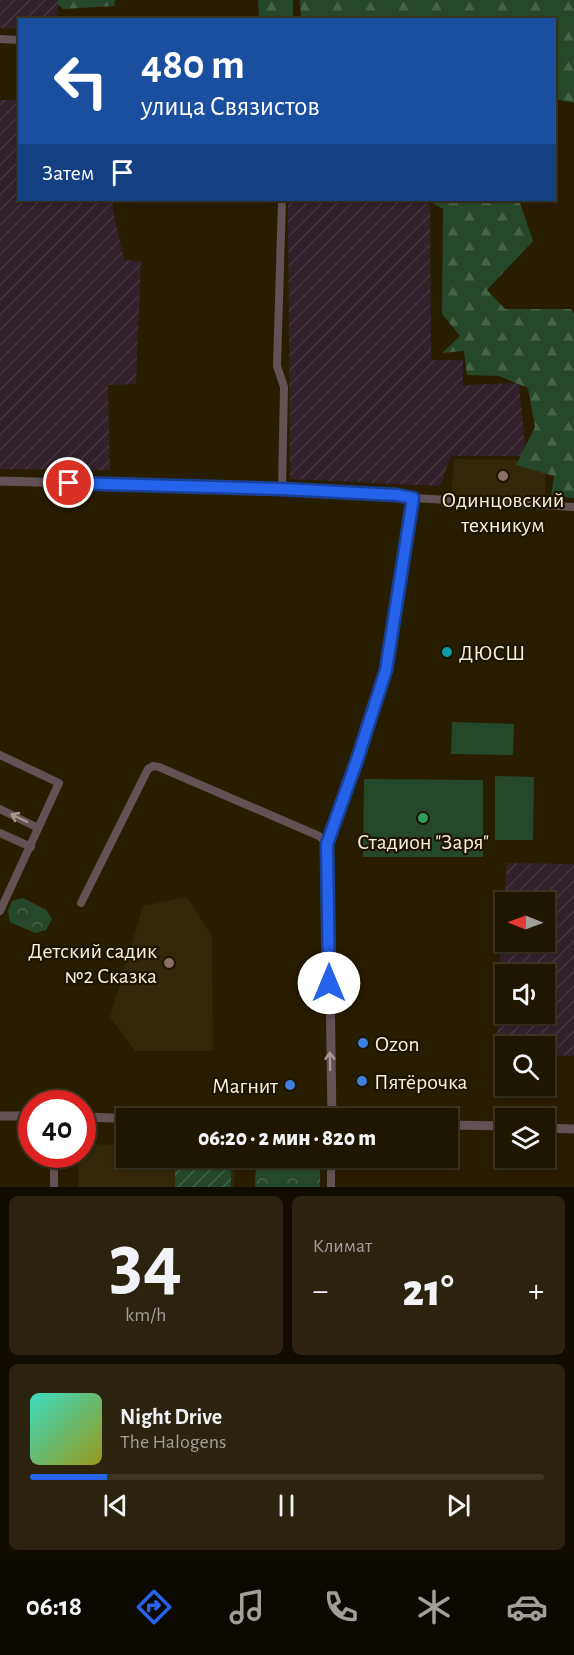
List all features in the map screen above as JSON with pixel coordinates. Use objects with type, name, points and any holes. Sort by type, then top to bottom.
[{"type":"street","points":[[0,39],[18,40]]},
{"type":"street","points":[[282,201],[277,366],[284,387],[282,489]]},
{"type":"street","points":[[0,481],[282,489],[574,507]]},
{"type":"street","points":[[332,1108],[327,844],[355,769],[386,670],[413,498]]},
{"type":"street","points":[[0,754],[59,783],[0,911]]},
{"type":"street","points":[[81,903],[148,769],[153,766],[319,836],[327,844]]},
{"type":"street","points":[[0,809],[38,828]]},
{"type":"street","points":[[0,833],[31,846]]},
{"type":"street","points":[[0,1116],[18,1116]]},
{"type":"street","points":[[96,1117],[116,1118]]},
{"type":"street","points":[[458,1125],[495,1126]]},
{"type":"street","points":[[555,1129],[574,1130]]},
{"type":"street","points":[[54,1168],[54,1187]]},
{"type":"street","points":[[331,1187],[332,1168]]},
{"type":"shaded area","points":[[0,0],[58,0],[57,18],[18,18],[18,29],[0,28]]},
{"type":"shaded area","points":[[0,100],[18,100],[18,201],[113,201],[124,260],[141,261],[136,384],[108,385],[110,470],[0,469]]},
{"type":"shaded area","points":[[288,201],[430,201],[431,360],[463,360],[463,385],[519,383],[526,456],[451,456],[440,486],[290,479]]},
{"type":"shaded area","points":[[454,459],[546,460],[545,501],[451,496]]},
{"type":"shaded area","points":[[507,863],[574,864],[574,1056],[555,1055],[555,1036],[497,1036],[497,1024],[555,1024],[555,964],[500,964],[501,952],[555,952],[555,892],[505,892]]},
{"type":"shaded area","name":"Детский садик №2 Сказка","points":[[187,897],[212,936],[213,1051],[135,1051],[110,1017],[143,906]]},
{"type":"shaded area","points":[[96,1144],[116,1145],[116,1168],[235,1168],[234,1187],[78,1187],[79,1168],[96,1168]]},
{"type":"green space","points":[[58,0],[115,0],[114,6],[63,9],[58,4]]},
{"type":"green space","points":[[258,0],[293,0],[293,18],[261,18]]},
{"type":"green space","points":[[300,0],[574,0],[574,103],[556,99],[556,18],[301,18]]},
{"type":"green space","points":[[430,201],[519,201],[533,241],[487,290],[505,309],[571,309],[574,314],[574,498],[551,496],[554,476],[516,465],[535,427],[528,388],[499,376],[467,375],[464,351],[442,353],[460,336],[442,314],[443,209]]},
{"type":"green space","points":[[452,722],[514,724],[513,755],[451,754]]},
{"type":"green space","points":[[495,776],[534,777],[533,840],[495,840]]},
{"type":"green space","name":"Стадион \"Заря\"","points":[[364,779],[483,780],[483,857],[363,857]]},
{"type":"green space","points":[[23,898],[46,910],[52,919],[46,930],[35,933],[10,922],[8,911],[12,901]]},
{"type":"green space","points":[[175,1168],[231,1168],[231,1187],[175,1187]]},
{"type":"green space","points":[[256,1168],[320,1168],[320,1187],[255,1187]]},
{"type":"place","name":"Одинцовский техникум","points":[[503,476]]},
{"type":"place","name":"ДЮСШ","points":[[447,652]]},
{"type":"place","name":"Стадион \"Заря\"","points":[[423,818]]},
{"type":"place","name":"Детский садик №2 Сказка","points":[[169,963]]},
{"type":"place","name":"Ozon","points":[[363,1043]]},
{"type":"place","name":"Пятёрочка","points":[[362,1081]]},
{"type":"place","name":"Магнит","points":[[290,1085]]},
{"type":"route","points":[[69,483],[282,489],[397,495],[413,498],[386,670],[377,703],[327,844],[329,983]]}]
